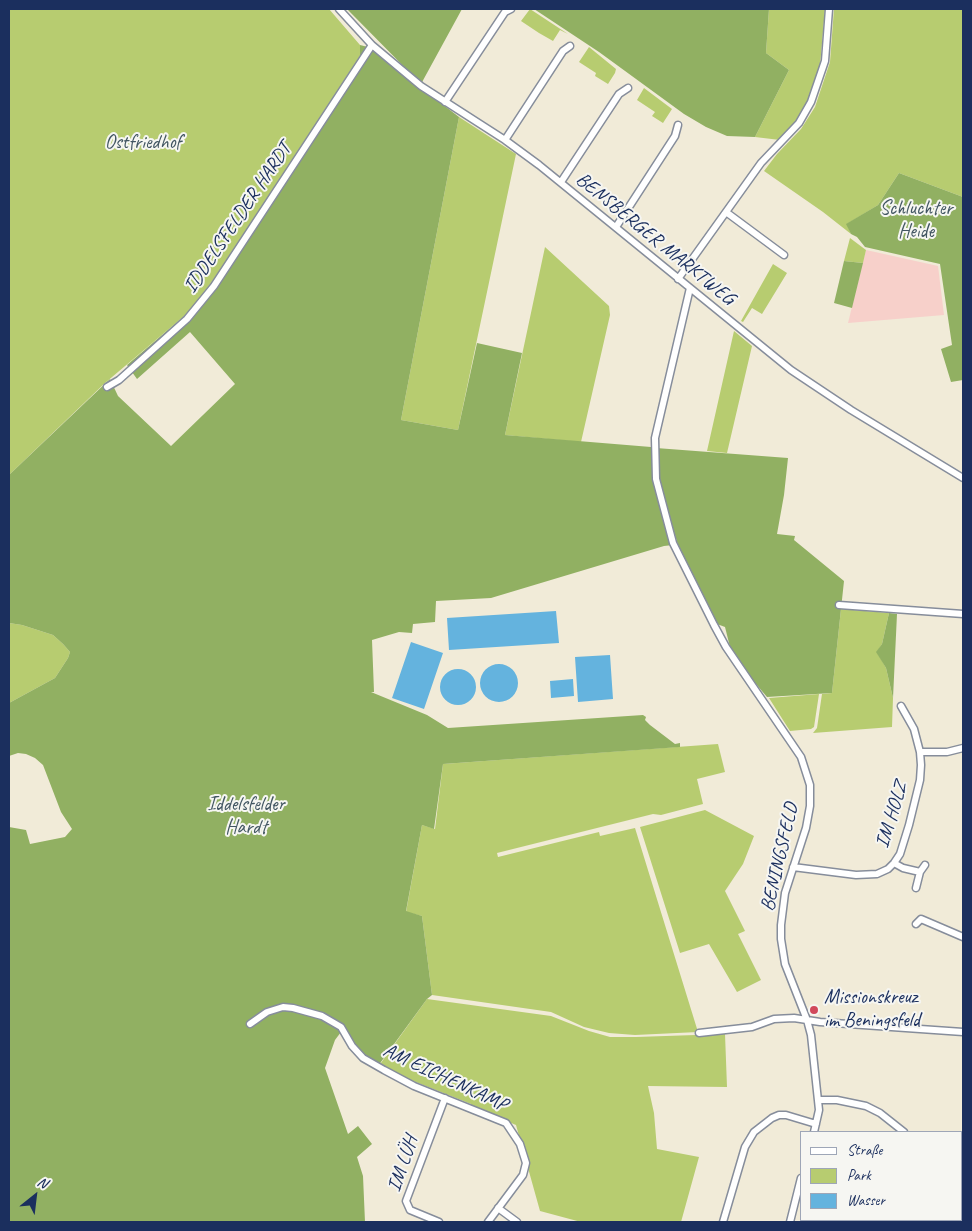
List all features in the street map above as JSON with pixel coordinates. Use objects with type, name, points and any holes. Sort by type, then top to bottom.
[{"type":"street","name":"BENSBERGER MARKTWEG","points":[[339,9],[372,45],[421,86],[505,140],[561,182],[791,370],[818,389],[963,478]]},
{"type":"street","points":[[445,102],[505,12],[511,9]]},
{"type":"street","points":[[678,279],[761,163],[799,123],[812,101],[825,61],[829,9]]},
{"type":"street","name":"IDDELSFELDER HARDT","points":[[107,387],[118,380],[187,319],[210,292],[372,45]]},
{"type":"street","points":[[505,140],[563,51],[570,46]]},
{"type":"street","points":[[561,182],[619,94],[628,88]]},
{"type":"street","points":[[616,227],[675,136],[678,125]]},
{"type":"street","points":[[726,212],[784,254]]},
{"type":"street","name":"BENINGSFELD","points":[[690,288],[655,438],[656,479],[673,543],[726,646],[802,757],[810,785],[810,806],[806,828],[782,906],[781,939],[785,964],[807,1020],[815,1063],[820,1110],[814,1131]]},
{"type":"street","points":[[838,605],[963,614]]},
{"type":"street","name":"IM HOLZ","points":[[793,867],[856,875],[877,874],[888,869],[894,863],[902,847],[920,780],[920,752],[914,729],[901,706]]},
{"type":"street","points":[[920,752],[947,752],[963,748]]},
{"type":"street","points":[[894,863],[903,868],[920,872]]},
{"type":"street","points":[[916,888],[920,872],[925,864]]},
{"type":"street","points":[[916,924],[921,919],[963,937]]},
{"type":"street","name":"AM EICHENKAMP","points":[[250,1024],[267,1012],[283,1007],[322,1016],[341,1027],[352,1046],[363,1058],[405,1082],[506,1123],[520,1144],[526,1163],[523,1174],[488,1222]]},
{"type":"street","points":[[699,1033],[752,1027],[778,1018],[963,1032]]},
{"type":"street","name":"IM LÜH","points":[[439,1222],[410,1210],[406,1206],[406,1201],[445,1098]]},
{"type":"street","points":[[819,1100],[838,1100],[866,1106],[880,1113],[903,1131]]},
{"type":"street","points":[[722,1222],[745,1147],[754,1132],[779,1115],[786,1115],[816,1124]]},
{"type":"street","points":[[790,1222],[800,1182]]},
{"type":"street","points":[[498,1208],[517,1222]]},
{"type":"shaded area","points":[[866,250],[938,266],[944,315],[848,323]]},
{"type":"green space","name":"Ostfriedhof","points":[[9,9],[329,9],[360,45],[360,56],[229,258],[190,311],[105,383],[9,475]]},
{"type":"green space","points":[[347,9],[462,9],[421,84]]},
{"type":"green space","points":[[530,9],[568,34],[560,30],[553,41],[539,33],[521,21]]},
{"type":"green space","points":[[534,9],[769,9],[766,53],[789,70],[755,137],[727,136],[706,127],[684,114],[599,52]]},
{"type":"green space","points":[[769,9],[825,9],[820,66],[806,105],[794,125],[780,140],[755,137],[789,70],[766,53]]},
{"type":"green space","points":[[834,9],[963,9],[963,197],[899,173],[878,205],[847,224],[851,234],[764,171],[801,129],[815,107],[830,62]]},
{"type":"green space","name":"Iddelsfelder Hardt","points":[[360,45],[372,48],[459,117],[401,420],[458,430],[477,343],[522,353],[505,435],[651,447],[653,471],[673,545],[664,546],[491,598],[436,601],[435,622],[413,624],[412,633],[399,632],[372,640],[374,692],[371,692],[427,715],[448,728],[643,715],[650,725],[675,744],[680,743],[680,747],[443,764],[434,829],[422,825],[406,911],[422,916],[432,995],[427,999],[378,1066],[359,1052],[341,1032],[335,1040],[325,1068],[348,1134],[358,1126],[372,1144],[357,1157],[363,1176],[365,1222],[9,1222],[9,827],[26,830],[30,844],[65,837],[72,829],[61,812],[43,765],[35,758],[26,754],[18,753],[9,756],[9,703],[55,678],[70,652],[53,635],[9,623],[9,475],[110,379],[118,396],[171,446],[235,384],[190,332],[137,379],[127,365],[190,311],[229,258],[360,57]]},
{"type":"green space","points":[[589,47],[616,69],[608,84],[595,76],[596,73],[579,62]]},
{"type":"green space","points":[[644,88],[672,109],[663,123],[652,116],[655,112],[637,100]]},
{"type":"green space","points":[[459,117],[516,154],[458,430],[401,420]]},
{"type":"green space","name":"Schluchter Heide","points":[[899,173],[963,197],[963,380],[951,382],[941,349],[952,345],[940,264],[865,247],[857,237],[851,234],[846,224],[878,205]]},
{"type":"green space","points":[[850,238],[866,250],[863,263],[844,261]]},
{"type":"green space","points":[[545,247],[609,306],[610,315],[581,442],[505,435]]},
{"type":"green space","points":[[844,261],[863,263],[852,308],[834,303]]},
{"type":"green space","points":[[773,264],[787,273],[762,314],[752,308],[743,322],[741,321]]},
{"type":"green space","points":[[734,331],[752,346],[727,453],[707,451]]},
{"type":"green space","points":[[656,448],[788,458],[777,534],[795,536],[794,540],[844,581],[832,693],[767,697],[751,678],[730,647],[725,627],[717,624],[678,545],[658,478]]},
{"type":"green space","points":[[841,609],[889,613],[882,644],[877,652],[886,668],[893,698],[892,727],[813,733],[817,728],[822,694],[832,693]]},
{"type":"green space","points":[[889,613],[897,614],[893,698],[886,668],[876,652],[882,644]]},
{"type":"green space","points":[[9,623],[53,635],[70,652],[55,678],[9,703]]},
{"type":"green space","points":[[819,694],[814,727],[790,731],[769,698]]},
{"type":"green space","points":[[718,744],[725,772],[697,779],[703,804],[661,815],[653,814],[497,853],[498,857],[599,832],[600,836],[635,828],[698,1032],[635,1035],[609,1033],[584,1027],[551,1012],[432,995],[422,916],[406,912],[422,825],[435,829],[443,764]]},
{"type":"green space","points":[[705,810],[754,836],[743,864],[725,891],[745,931],[738,934],[761,980],[737,992],[709,944],[680,953],[640,827]]},
{"type":"green space","points":[[427,999],[551,1016],[610,1037],[725,1034],[727,1087],[648,1086],[654,1113],[657,1149],[699,1157],[681,1222],[581,1222],[540,1211],[516,1125],[470,1106],[471,1104],[378,1067]]},
{"type":"water","points":[[556,611],[559,643],[449,650],[447,618]]},
{"type":"water","points":[[411,642],[443,653],[424,709],[392,698]]},
{"type":"water","points":[[610,655],[613,699],[578,702],[575,657]]},
{"type":"water","points":[[499,664],[512,670],[518,683],[512,696],[499,702],[486,696],[480,683],[486,670]]},
{"type":"water","points":[[458,669],[465,670],[471,674],[475,680],[475,694],[471,700],[465,704],[458,705],[451,704],[445,700],[441,694],[440,687],[441,680],[445,674],[451,670]]},
{"type":"water","points":[[573,679],[574,696],[551,698],[550,681]]},
{"type":"place","name":"Missionskreuz im Beningsfeld","points":[[814,1010]]}]
